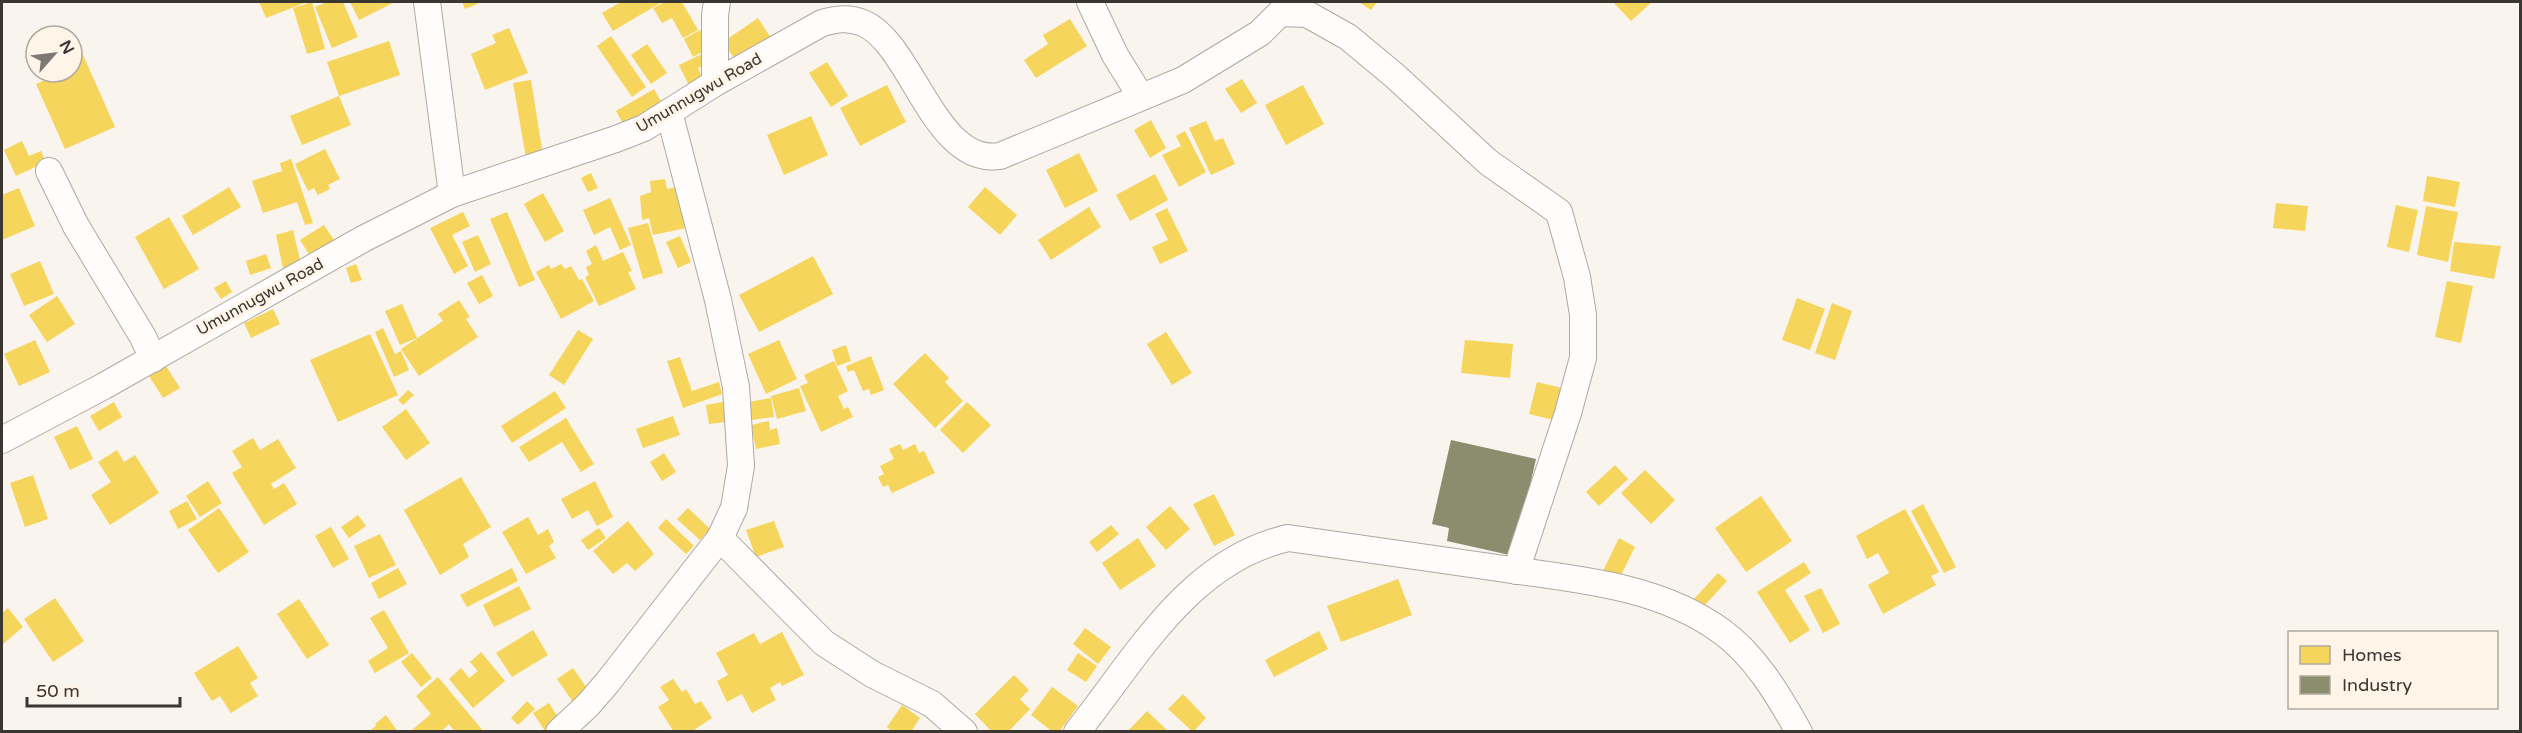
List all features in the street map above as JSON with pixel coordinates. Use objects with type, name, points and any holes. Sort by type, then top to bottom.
[{"type":"street","points":[[427,2],[452,194]]},
{"type":"street","points":[[715,83],[717,2]]},
{"type":"street","points":[[1090,2],[1115,55],[1141,97]]},
{"type":"street","name":"Umunnugwu Road","points":[[2,440],[153,359],[363,239],[452,194],[616,140],[644,128],[715,83],[822,23],[840,18],[865,24],[881,36],[904,66],[931,111],[965,149],[976,156],[989,158],[1000,156],[1183,80],[1260,33],[1280,13],[1307,14],[1348,38],[1395,76],[1488,162],[1559,212],[1577,277],[1583,315],[1583,358],[1568,413],[1516,571]]},
{"type":"street","points":[[559,732],[588,705],[607,683],[720,538],[734,508],[741,466],[736,387],[718,300],[669,112]]},
{"type":"street","points":[[49,171],[76,226],[143,337],[153,359]]},
{"type":"street","points":[[720,538],[824,643],[872,674],[932,704],[964,732]]},
{"type":"street","points":[[1077,732],[1158,626],[1194,588],[1236,557],[1270,542],[1288,538],[1569,578],[1638,591],[1660,598],[1703,619],[1723,632],[1752,660],[1784,705],[1799,732]]},
{"type":"building: Homes","points":[[259,2],[307,2],[266,18]]},
{"type":"building: Homes","points":[[312,2],[325,49],[307,54],[293,8]]},
{"type":"building: Homes","points":[[327,2],[343,2],[358,37],[332,48],[315,7]]},
{"type":"building: Homes","points":[[350,2],[395,2],[359,20]]},
{"type":"building: Homes","points":[[462,2],[482,2],[465,9]]},
{"type":"building: Homes","points":[[621,2],[662,2],[613,31],[602,13]]},
{"type":"building: Homes","points":[[665,2],[682,2],[698,30],[683,38],[672,18],[662,23],[653,8]]},
{"type":"building: Homes","points":[[1359,2],[1377,2],[1371,10]]},
{"type":"building: Homes","points":[[1613,2],[1652,2],[1631,21]]},
{"type":"building: Homes","points":[[758,18],[773,41],[739,65],[723,42]]},
{"type":"building: Homes","points":[[1070,19],[1087,46],[1036,78],[1024,60],[1048,44],[1043,35]]},
{"type":"building: Homes","points":[[509,28],[528,73],[485,90],[471,54],[496,43],[492,35]]},
{"type":"building: Homes","points":[[700,30],[709,48],[693,57],[684,39]]},
{"type":"building: Homes","points":[[611,36],[646,87],[632,97],[597,46]]},
{"type":"building: Homes","points":[[389,41],[400,75],[339,96],[327,62]]},
{"type":"building: Homes","points":[[647,44],[667,73],[651,84],[631,55]]},
{"type":"building: Homes","points":[[704,53],[709,64],[698,68],[704,82],[690,88],[679,65]]},
{"type":"building: Homes","points":[[84,57],[115,127],[65,149],[36,84],[84,84]]},
{"type":"building: Homes","points":[[827,62],[848,96],[831,107],[809,73]]},
{"type":"building: Homes","points":[[1242,79],[1257,103],[1241,113],[1225,89]]},
{"type":"building: Homes","points":[[531,80],[543,155],[526,158],[513,83]]},
{"type":"building: Homes","points":[[887,85],[906,122],[860,146],[840,108]]},
{"type":"building: Homes","points":[[1303,85],[1324,124],[1286,145],[1265,105]]},
{"type":"building: Homes","points":[[654,89],[663,105],[625,127],[616,111]]},
{"type":"building: Homes","points":[[339,96],[351,125],[302,145],[290,116]]},
{"type":"building: Homes","points":[[811,116],[828,155],[784,175],[767,135]]},
{"type":"building: Homes","points":[[1151,120],[1166,148],[1150,158],[1134,130]]},
{"type":"building: Homes","points":[[1206,121],[1215,141],[1223,138],[1235,164],[1211,175],[1189,128]]},
{"type":"building: Homes","points":[[1185,131],[1206,172],[1179,187],[1162,155],[1181,146],[1176,136]]},
{"type":"building: Homes","points":[[22,141],[29,156],[41,151],[46,162],[16,176],[4,150]]},
{"type":"building: Homes","points":[[325,149],[340,179],[328,185],[330,189],[318,195],[314,188],[308,191],[295,164]]},
{"type":"building: Homes","points":[[1079,153],[1098,191],[1065,208],[1046,170]]},
{"type":"building: Homes","points":[[291,159],[313,223],[305,225],[297,202],[263,213],[252,181],[282,171],[280,163]]},
{"type":"building: Homes","points":[[591,173],[598,188],[588,192],[581,178]]},
{"type":"building: Homes","points":[[1155,174],[1168,200],[1130,221],[1116,195]]},
{"type":"building: Homes","points":[[2427,176],[2460,182],[2455,207],[2423,201]]},
{"type":"building: Homes","points":[[665,179],[667,189],[678,187],[686,228],[653,235],[649,218],[642,220],[640,196],[651,192],[650,181]]},
{"type":"building: Homes","points":[[229,187],[241,207],[193,235],[182,216]]},
{"type":"building: Homes","points":[[985,187],[1017,215],[1000,235],[968,207]]},
{"type":"building: Homes","points":[[19,188],[35,226],[2,240],[2,195]]},
{"type":"building: Homes","points":[[543,193],[564,231],[545,242],[524,204]]},
{"type":"building: Homes","points":[[610,198],[631,245],[620,250],[610,227],[594,235],[583,210]]},
{"type":"building: Homes","points":[[2276,203],[2308,206],[2305,231],[2273,228]]},
{"type":"building: Homes","points":[[2396,205],[2418,210],[2409,252],[2387,247]]},
{"type":"building: Homes","points":[[2426,206],[2458,212],[2448,262],[2417,255]]},
{"type":"building: Homes","points":[[1089,207],[1101,227],[1051,260],[1038,240]]},
{"type":"building: Homes","points":[[1167,208],[1188,251],[1160,264],[1152,247],[1168,240],[1155,214]]},
{"type":"building: Homes","points":[[463,212],[470,226],[452,235],[468,266],[454,274],[430,228]]},
{"type":"building: Homes","points":[[507,212],[535,280],[519,287],[490,219]]},
{"type":"building: Homes","points":[[169,217],[199,269],[164,289],[135,237]]},
{"type":"building: Homes","points":[[648,223],[663,273],[643,279],[628,228]]},
{"type":"building: Homes","points":[[324,225],[334,240],[310,256],[300,240]]},
{"type":"building: Homes","points":[[293,230],[301,264],[283,268],[276,235]]},
{"type":"building: Homes","points":[[478,235],[491,264],[475,272],[462,242]]},
{"type":"building: Homes","points":[[680,236],[691,262],[678,268],[666,242]]},
{"type":"building: Homes","points":[[2454,242],[2501,246],[2494,279],[2450,271]]},
{"type":"building: Homes","points":[[596,245],[603,261],[623,252],[632,271],[628,272],[636,289],[599,306],[585,277],[589,275],[586,267],[592,264],[586,251]]},
{"type":"building: Homes","points":[[266,254],[271,268],[250,275],[246,261]]},
{"type":"building: Homes","points":[[813,256],[833,294],[759,332],[739,295]]},
{"type":"building: Homes","points":[[40,261],[54,294],[24,306],[10,274]]},
{"type":"building: Homes","points":[[356,264],[362,280],[351,283],[346,268]]},
{"type":"building: Homes","points":[[561,264],[565,269],[571,266],[579,280],[582,279],[594,301],[561,319],[536,272],[549,265],[551,269]]},
{"type":"building: Homes","points":[[482,275],[493,296],[479,304],[467,283]]},
{"type":"building: Homes","points":[[226,281],[232,292],[221,299],[214,288]]},
{"type":"building: Homes","points":[[2447,281],[2473,286],[2461,343],[2435,337]]},
{"type":"building: Homes","points":[[57,296],[75,324],[47,342],[29,315]]},
{"type":"building: Homes","points":[[1797,298],[1825,309],[1810,350],[1782,340]]},
{"type":"building: Homes","points":[[459,300],[470,317],[466,319],[478,337],[419,376],[401,349],[443,321],[438,314]]},
{"type":"building: Homes","points":[[1832,303],[1852,311],[1835,360],[1815,353]]},
{"type":"building: Homes","points":[[402,304],[417,338],[400,345],[385,311]]},
{"type":"building: Homes","points":[[273,309],[280,324],[251,338],[244,323]]},
{"type":"building: Homes","points":[[383,328],[395,354],[401,351],[409,370],[394,377],[375,332]]},
{"type":"building: Homes","points":[[578,330],[593,339],[564,385],[549,375]]},
{"type":"building: Homes","points":[[1166,332],[1192,373],[1172,385],[1147,344]]},
{"type":"building: Homes","points":[[370,334],[398,395],[338,422],[310,360]]},
{"type":"building: Homes","points":[[35,340],[50,372],[19,386],[4,354]]},
{"type":"building: Homes","points":[[779,340],[797,379],[766,394],[748,354]]},
{"type":"building: Homes","points":[[1465,340],[1513,344],[1510,378],[1461,373]]},
{"type":"building: Homes","points":[[846,345],[851,361],[837,366],[832,350]]},
{"type":"building: Homes","points":[[925,353],[949,378],[945,382],[963,401],[935,428],[893,384]]},
{"type":"building: Homes","points":[[871,356],[884,390],[871,395],[869,389],[863,391],[854,370],[848,372],[846,366]]},
{"type":"building: Homes","points":[[680,357],[692,391],[719,382],[722,394],[683,408],[667,361]]},
{"type":"building: Homes","points":[[834,361],[848,391],[838,396],[844,409],[848,407],[853,417],[821,432],[800,386],[808,383],[804,375]]},
{"type":"building: Homes","points":[[166,366],[180,388],[163,398],[149,376]]},
{"type":"building: Homes","points":[[1537,382],[1566,389],[1558,421],[1529,414]]},
{"type":"building: Homes","points":[[799,388],[806,411],[777,419],[771,396]]},
{"type":"building: Homes","points":[[408,390],[414,395],[403,405],[398,400]]},
{"type":"building: Homes","points":[[555,391],[566,408],[512,443],[501,426]]},
{"type":"building: Homes","points":[[771,398],[774,417],[751,420],[748,402]]},
{"type":"building: Homes","points":[[114,402],[122,417],[99,431],[90,416]]},
{"type":"building: Homes","points":[[723,402],[726,422],[709,424],[706,405]]},
{"type":"building: Homes","points":[[967,402],[991,425],[963,453],[940,430]]},
{"type":"building: Homes","points":[[406,409],[430,443],[406,460],[382,427]]},
{"type":"building: Homes","points":[[673,416],[680,435],[643,448],[636,429]]},
{"type":"building: Homes","points":[[566,418],[594,464],[581,472],[562,442],[529,462],[519,447]]},
{"type":"building: Homes","points":[[769,421],[770,430],[777,428],[780,444],[756,449],[751,425]]},
{"type":"building: Homes","points":[[77,426],[93,459],[70,470],[54,437]]},
{"type":"building: Homes","points":[[253,438],[260,450],[278,439],[296,468],[271,484],[274,489],[284,483],[297,504],[264,525],[232,473],[242,467],[232,451]]},
{"type":"building: Homes","points":[[900,444],[903,450],[915,444],[919,453],[924,451],[935,473],[892,493],[888,485],[883,487],[878,477],[884,474],[880,466],[894,459],[889,449]]},
{"type":"building: Homes","points":[[117,450],[124,462],[135,455],[159,493],[110,525],[91,495],[111,482],[98,462]]},
{"type":"building: Homes","points":[[664,453],[676,472],[662,481],[650,462]]},
{"type":"building: Homes","points":[[1615,465],[1628,479],[1599,506],[1586,492]]},
{"type":"building: Homes","points":[[1645,470],[1675,500],[1651,524],[1621,493]]},
{"type":"building: Homes","points":[[33,475],[48,519],[25,527],[10,483]]},
{"type":"building: Homes","points":[[461,477],[491,527],[463,544],[469,557],[440,575],[404,510]]},
{"type":"building: Homes","points":[[208,481],[222,503],[200,517],[186,496]]},
{"type":"building: Homes","points":[[595,481],[613,517],[597,526],[588,510],[572,519],[561,499]]},
{"type":"building: Homes","points":[[1214,494],[1235,535],[1214,546],[1193,504]]},
{"type":"building: Homes","points":[[1761,496],[1792,541],[1746,572],[1715,528]]},
{"type":"building: Homes","points":[[187,501],[197,519],[178,529],[169,511]]},
{"type":"building: Homes","points":[[1923,504],[1956,567],[1944,573],[1911,511]]},
{"type":"building: Homes","points":[[1170,506],[1190,529],[1166,550],[1146,527]]},
{"type":"building: Homes","points":[[219,508],[249,552],[218,573],[188,530]]},
{"type":"building: Homes","points":[[688,508],[710,529],[700,540],[677,519]]},
{"type":"building: Homes","points":[[1905,509],[1939,572],[1931,576],[1936,585],[1883,614],[1868,585],[1889,573],[1878,553],[1867,559],[1856,536]]},
{"type":"building: Homes","points":[[358,515],[366,526],[349,538],[341,527]]},
{"type":"building: Homes","points":[[528,517],[538,535],[548,529],[554,542],[549,546],[556,558],[526,574],[502,532]]},
{"type":"building: Homes","points":[[666,519],[694,546],[686,554],[658,528]]},
{"type":"building: Homes","points":[[628,521],[654,554],[635,571],[627,563],[613,574],[593,551]]},
{"type":"building: Homes","points":[[774,521],[784,547],[756,557],[746,530]]},
{"type":"building: Homes","points":[[1111,525],[1119,534],[1097,552],[1089,542]]},
{"type":"building: Homes","points":[[331,527],[349,559],[333,568],[315,536]]},
{"type":"building: Homes","points":[[599,528],[606,538],[588,550],[581,540]]},
{"type":"building: Homes","points":[[380,534],[396,565],[369,578],[354,546]]},
{"type":"building: Homes","points":[[1138,538],[1156,566],[1120,590],[1102,563]]},
{"type":"building: Homes","points":[[1619,538],[1635,547],[1616,585],[1600,577]]},
{"type":"building: Homes","points":[[1804,562],[1811,573],[1785,590],[1810,630],[1790,643],[1757,592]]},
{"type":"building: Homes","points":[[398,568],[407,584],[379,599],[371,583]]},
{"type":"building: Homes","points":[[512,568],[518,581],[467,607],[460,595]]},
{"type":"building: Homes","points":[[1718,573],[1727,581],[1702,608],[1693,600]]},
{"type":"building: Homes","points":[[1398,579],[1412,615],[1341,642],[1327,606]]},
{"type":"building: Homes","points":[[519,586],[531,609],[494,627],[483,605]]},
{"type":"building: Homes","points":[[1821,588],[1840,624],[1823,633],[1804,596]]},
{"type":"building: Homes","points":[[55,598],[84,641],[53,662],[24,619]]},
{"type":"building: Homes","points":[[299,599],[329,645],[307,659],[277,614]]},
{"type":"building: Homes","points":[[8,608],[23,627],[2,645],[2,613]]},
{"type":"building: Homes","points":[[384,610],[409,653],[375,673],[368,661],[388,648],[370,618]]},
{"type":"building: Homes","points":[[1085,628],[1111,647],[1098,664],[1073,644]]},
{"type":"building: Homes","points":[[533,630],[548,655],[512,677],[496,653]]},
{"type":"building: Homes","points":[[1319,631],[1328,649],[1274,677],[1265,660]]},
{"type":"building: Homes","points":[[782,632],[804,675],[782,686],[780,682],[770,688],[776,700],[752,713],[742,694],[727,702],[717,681],[728,675],[716,653],[754,633],[760,644]]},
{"type":"building: Homes","points":[[238,646],[258,678],[250,683],[258,696],[231,713],[220,696],[212,701],[194,673]]},
{"type":"building: Homes","points":[[481,652],[505,681],[473,708],[449,679],[461,668],[469,678],[478,671],[470,662]]},
{"type":"building: Homes","points":[[412,653],[432,678],[421,687],[401,662]]},
{"type":"building: Homes","points":[[1078,653],[1097,666],[1086,682],[1067,670]]},
{"type":"building: Homes","points":[[573,668],[591,694],[575,705],[557,679]]},
{"type":"building: Homes","points":[[1014,675],[1029,690],[1020,699],[1030,709],[1008,732],[992,732],[975,714]]},
{"type":"building: Homes","points":[[438,677],[484,732],[455,732],[449,724],[441,732],[412,730],[431,714],[416,696]]},
{"type":"building: Homes","points":[[673,679],[682,692],[686,689],[695,704],[701,701],[712,718],[691,732],[674,732],[658,707],[669,700],[660,687]]},
{"type":"building: Homes","points":[[1052,687],[1078,706],[1059,732],[1053,732],[1031,715]]},
{"type":"building: Homes","points":[[1183,694],[1206,718],[1193,732],[1168,709]]},
{"type":"building: Homes","points":[[527,701],[535,709],[518,725],[511,718]]},
{"type":"building: Homes","points":[[549,703],[561,722],[545,731],[533,713]]},
{"type":"building: Homes","points":[[902,705],[920,718],[911,732],[893,732],[887,727]]},
{"type":"building: Homes","points":[[1147,711],[1169,732],[1127,732]]},
{"type":"building: Homes","points":[[386,715],[398,732],[368,732],[376,726],[375,724]]},
{"type":"building: Industry","points":[[1451,440],[1536,459],[1514,556],[1447,541],[1449,528],[1432,524]]}]
